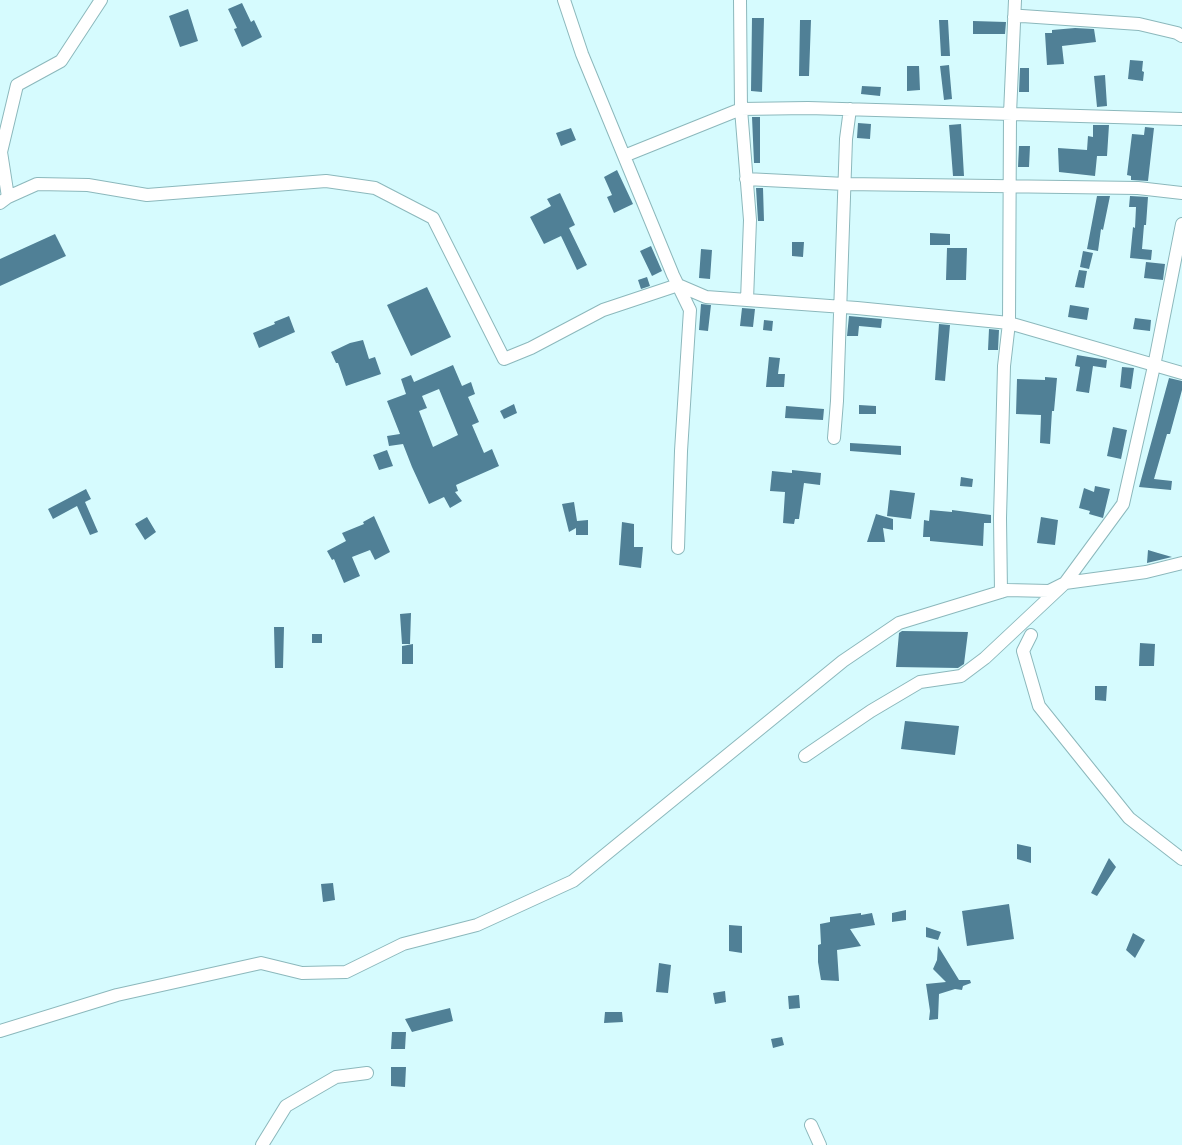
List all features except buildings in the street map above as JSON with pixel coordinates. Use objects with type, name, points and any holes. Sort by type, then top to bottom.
[{"type":"street","points":[[101,0],[61,61],[17,85],[1,152],[4,200],[37,184],[88,185],[147,195],[326,181],[375,188],[433,218],[504,359],[531,348],[603,310],[678,285],[706,297],[1009,323],[1182,373]]},
{"type":"street","points":[[564,0],[582,54],[690,310],[681,451],[678,548]]},
{"type":"street","points":[[740,0],[741,109],[750,220],[747,300]]},
{"type":"street","points":[[1001,592],[1000,518],[1004,366],[1009,323],[1010,114],[1015,0]]},
{"type":"street","points":[[1014,17],[1139,24],[1182,36]]},
{"type":"street","points":[[624,156],[741,109],[850,109],[1182,119]]},
{"type":"street","points":[[834,438],[837,401],[846,139],[850,109]]},
{"type":"street","points":[[746,179],[845,184],[1138,188],[1182,193]]},
{"type":"street","points":[[805,756],[870,711],[920,682],[961,676],[985,658],[1065,583],[1122,504],[1154,366],[1182,224]]},
{"type":"street","points":[[0,1031],[117,995],[261,963],[302,973],[346,972],[403,944],[477,926],[573,880],[843,661],[899,623],[1007,590],[1049,591],[1065,583],[1146,572],[1182,563]]},
{"type":"street","points":[[1031,635],[1023,651],[1039,706],[1129,818],[1182,859]]},
{"type":"street","points":[[262,1145],[286,1106],[336,1077],[366,1073]]},
{"type":"street","points":[[811,1125],[820,1145]]}]
